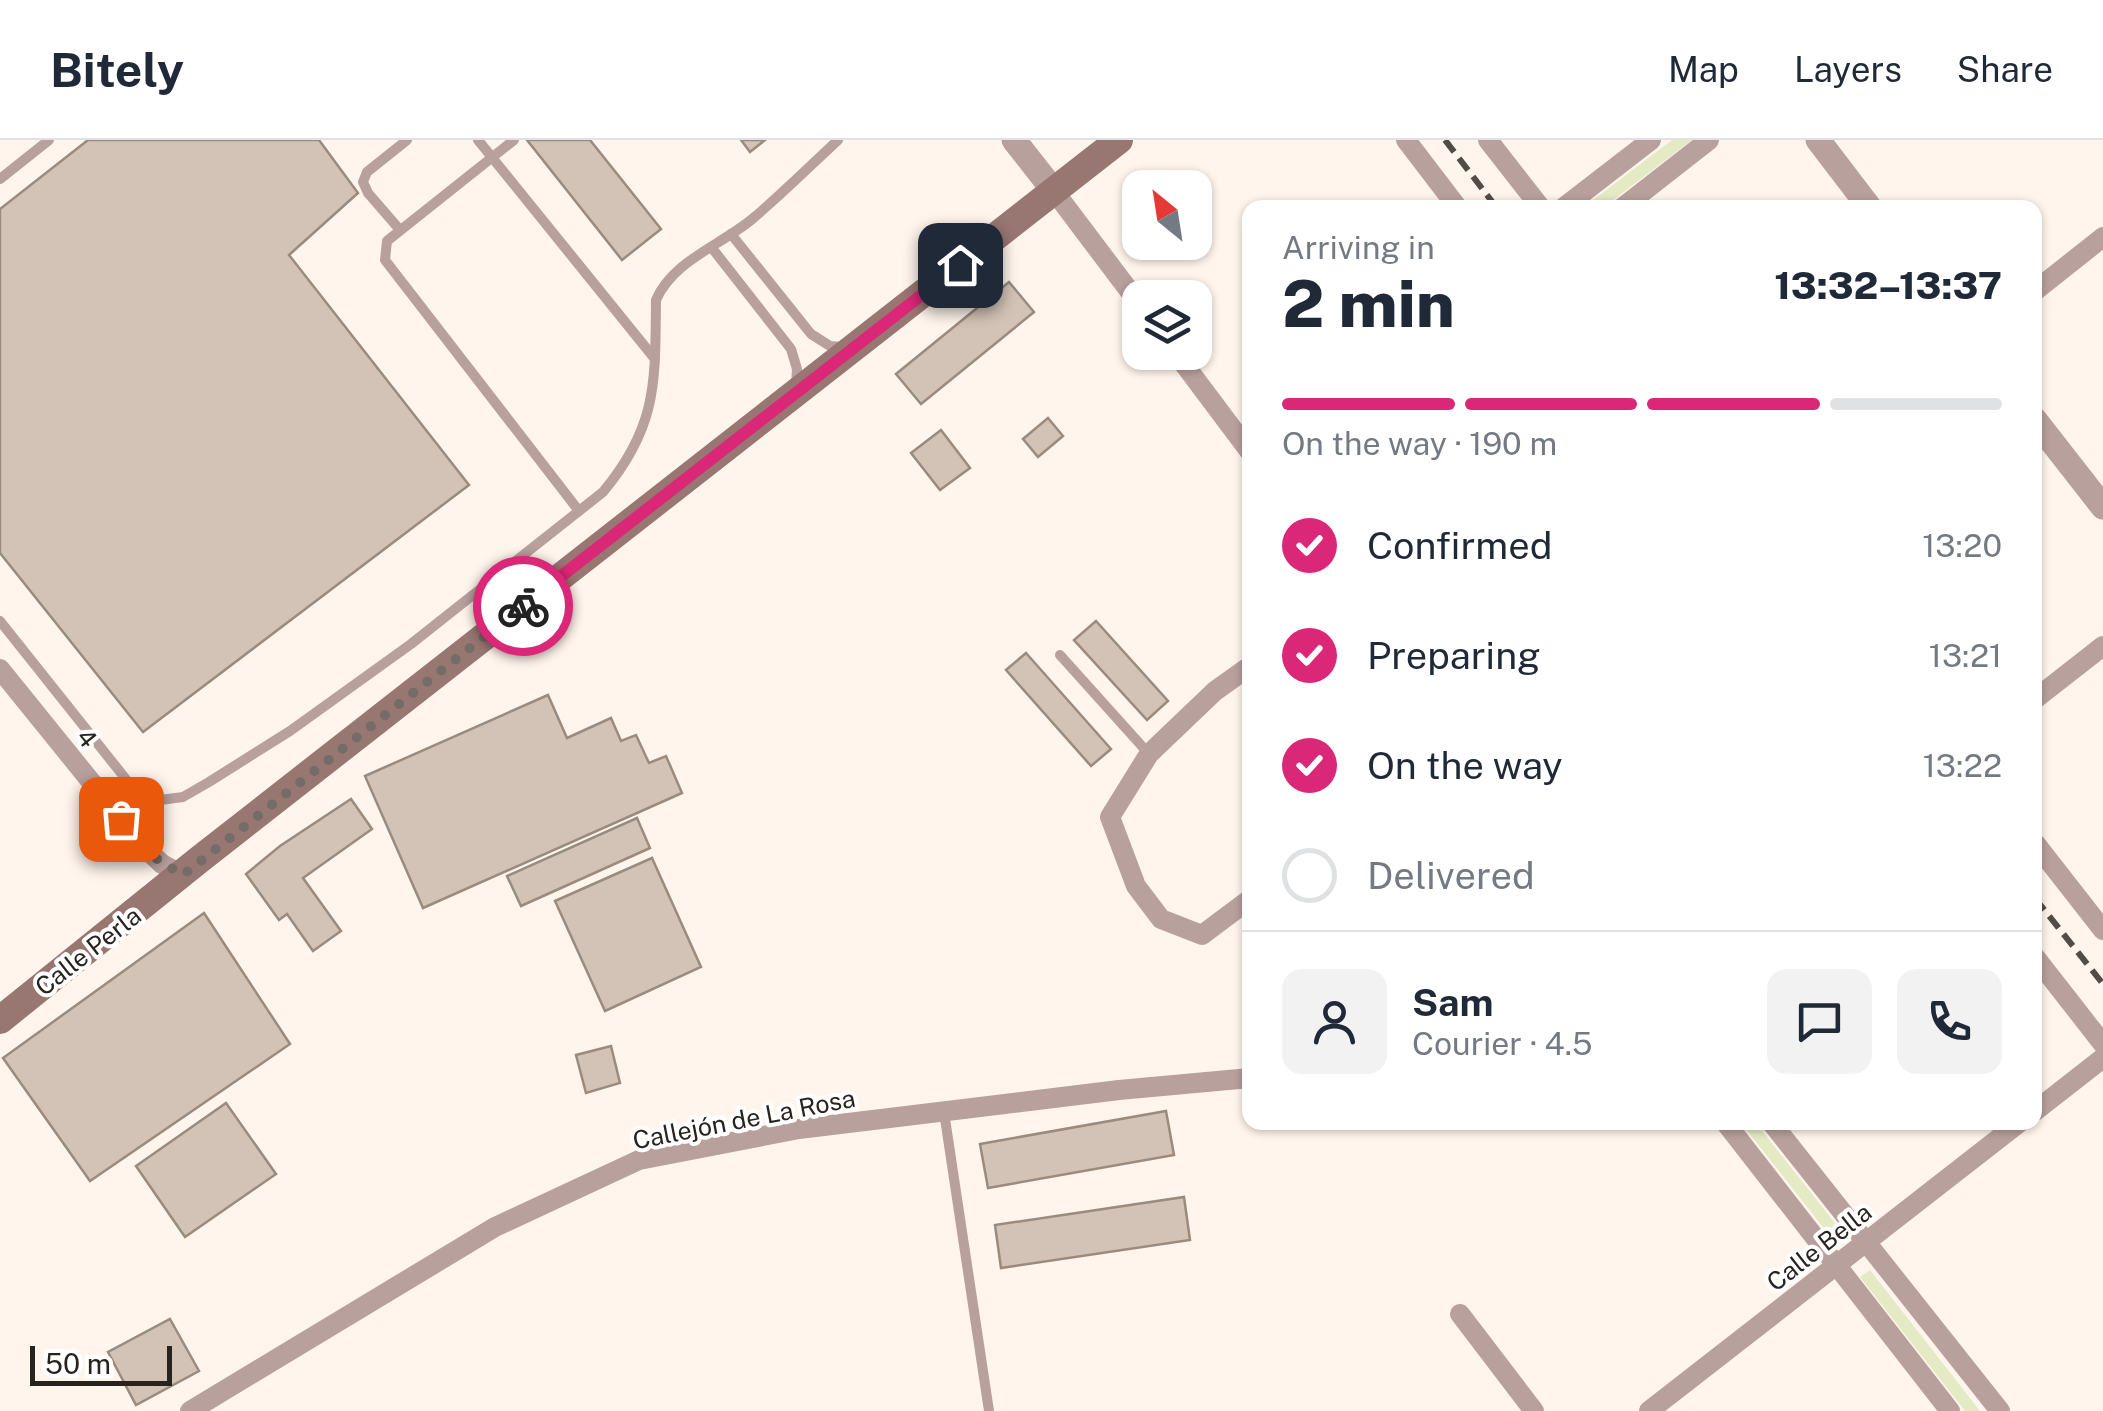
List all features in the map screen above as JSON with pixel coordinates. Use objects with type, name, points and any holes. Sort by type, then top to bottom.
[{"type":"main road","name":"Calle Perla","points":[[0,1020],[1118,140]]},
{"type":"street","points":[[1014,140],[1122,282]]},
{"type":"street","points":[[1406,140],[1452,200]]},
{"type":"street","points":[[1488,140],[1535,200]]},
{"type":"street","points":[[1573,200],[1651,140]]},
{"type":"street","points":[[1632,200],[1709,140]]},
{"type":"street","points":[[1818,140],[1864,200]]},
{"type":"street","points":[[2042,285],[2103,237]]},
{"type":"street","points":[[1189,370],[1242,440]]},
{"type":"street","points":[[2042,429],[2103,506]]},
{"type":"street","points":[[2042,693],[2103,646]]},
{"type":"street","name":"4","points":[[0,669],[143,846],[162,864],[183,875]]},
{"type":"street","points":[[1242,672],[1149,754],[1110,818],[1136,886],[1162,919],[1202,935],[1242,905]]},
{"type":"street","points":[[2042,851],[2103,930]]},
{"type":"street","points":[[2042,966],[2103,1044]]},
{"type":"street","points":[[2042,1105],[2103,1058]]},
{"type":"street","name":"Callejón de La Rosa","points":[[190,1411],[494,1227],[640,1160],[799,1129],[1242,1079]]},
{"type":"street","points":[[1730,1130],[1950,1411]]},
{"type":"street","points":[[1778,1130],[2000,1411]]},
{"type":"street","name":"Calle Bella","points":[[1649,1411],[2010,1130]]},
{"type":"street","points":[[1460,1314],[1534,1411]]},
{"type":"lane","points":[[0,179],[49,140]]},
{"type":"lane","points":[[400,230],[363,182],[366,172],[406,140]]},
{"type":"lane","points":[[478,140],[656,359]]},
{"type":"lane","points":[[514,140],[400,230],[385,246],[384,260],[579,511]]},
{"type":"lane","points":[[0,620],[129,783],[143,795],[160,800],[183,797],[290,732],[412,644],[603,492],[633,450],[650,410],[656,359],[656,300],[662,288],[679,269],[731,234],[838,140]]},
{"type":"lane","points":[[731,234],[820,342],[843,348],[867,340]]},
{"type":"lane","points":[[712,248],[791,349],[797,369],[795,388],[789,398]]},
{"type":"lane","points":[[1060,655],[1149,754]]},
{"type":"lane","points":[[944,1111],[990,1411]]},
{"type":"green space","points":[[1672,140],[1692,140],[1613,200],[1593,200]]},
{"type":"green space","points":[[1747,1130],[1762,1130],[1846,1237],[1837,1245]]},
{"type":"green space","points":[[1870,1270],[1980,1411],[1965,1411],[1860,1277]]},
{"type":"building","points":[[88,140],[319,140],[358,193],[289,255],[469,485],[143,732],[0,553],[0,209]]},
{"type":"building","points":[[527,140],[590,140],[661,229],[622,260]]},
{"type":"building","points":[[741,140],[765,140],[750,152]]},
{"type":"building","points":[[1009,282],[1034,312],[921,404],[896,374]]},
{"type":"building","points":[[1048,418],[1063,436],[1038,457],[1023,439]]},
{"type":"building","points":[[941,430],[970,468],[940,490],[911,453]]},
{"type":"building","points":[[1096,621],[1168,701],[1147,720],[1074,640]]},
{"type":"building","points":[[1026,653],[1111,749],[1091,766],[1006,670]]},
{"type":"building","points":[[548,695],[567,738],[611,718],[621,741],[636,735],[649,763],[666,756],[682,793],[423,908],[365,776]]},
{"type":"building","points":[[351,799],[372,829],[303,878],[341,931],[313,951],[287,914],[279,920],[246,874],[280,846]]},
{"type":"building","points":[[637,818],[650,848],[521,906],[507,876]]},
{"type":"building","points":[[652,858],[701,967],[605,1011],[555,901]]},
{"type":"building","points":[[204,913],[290,1044],[90,1181],[3,1058]]},
{"type":"building","points":[[611,1046],[620,1083],[586,1093],[576,1055]]},
{"type":"building","points":[[226,1103],[276,1174],[185,1237],[136,1166]]},
{"type":"building","points":[[1166,1111],[1174,1155],[988,1188],[980,1144]]},
{"type":"building","points":[[1184,1197],[1190,1240],[1001,1268],[995,1225]]},
{"type":"building","points":[[170,1319],[199,1371],[136,1405],[108,1352]]},
{"type":"railway","points":[[1445,140],[1491,200]]},
{"type":"railway","points":[[2042,907],[2103,984]]},
{"type":"way so far","points":[[121,819],[154,857],[183,875],[523,606]]},
{"type":"route","points":[[523,606],[960,265]]}]
